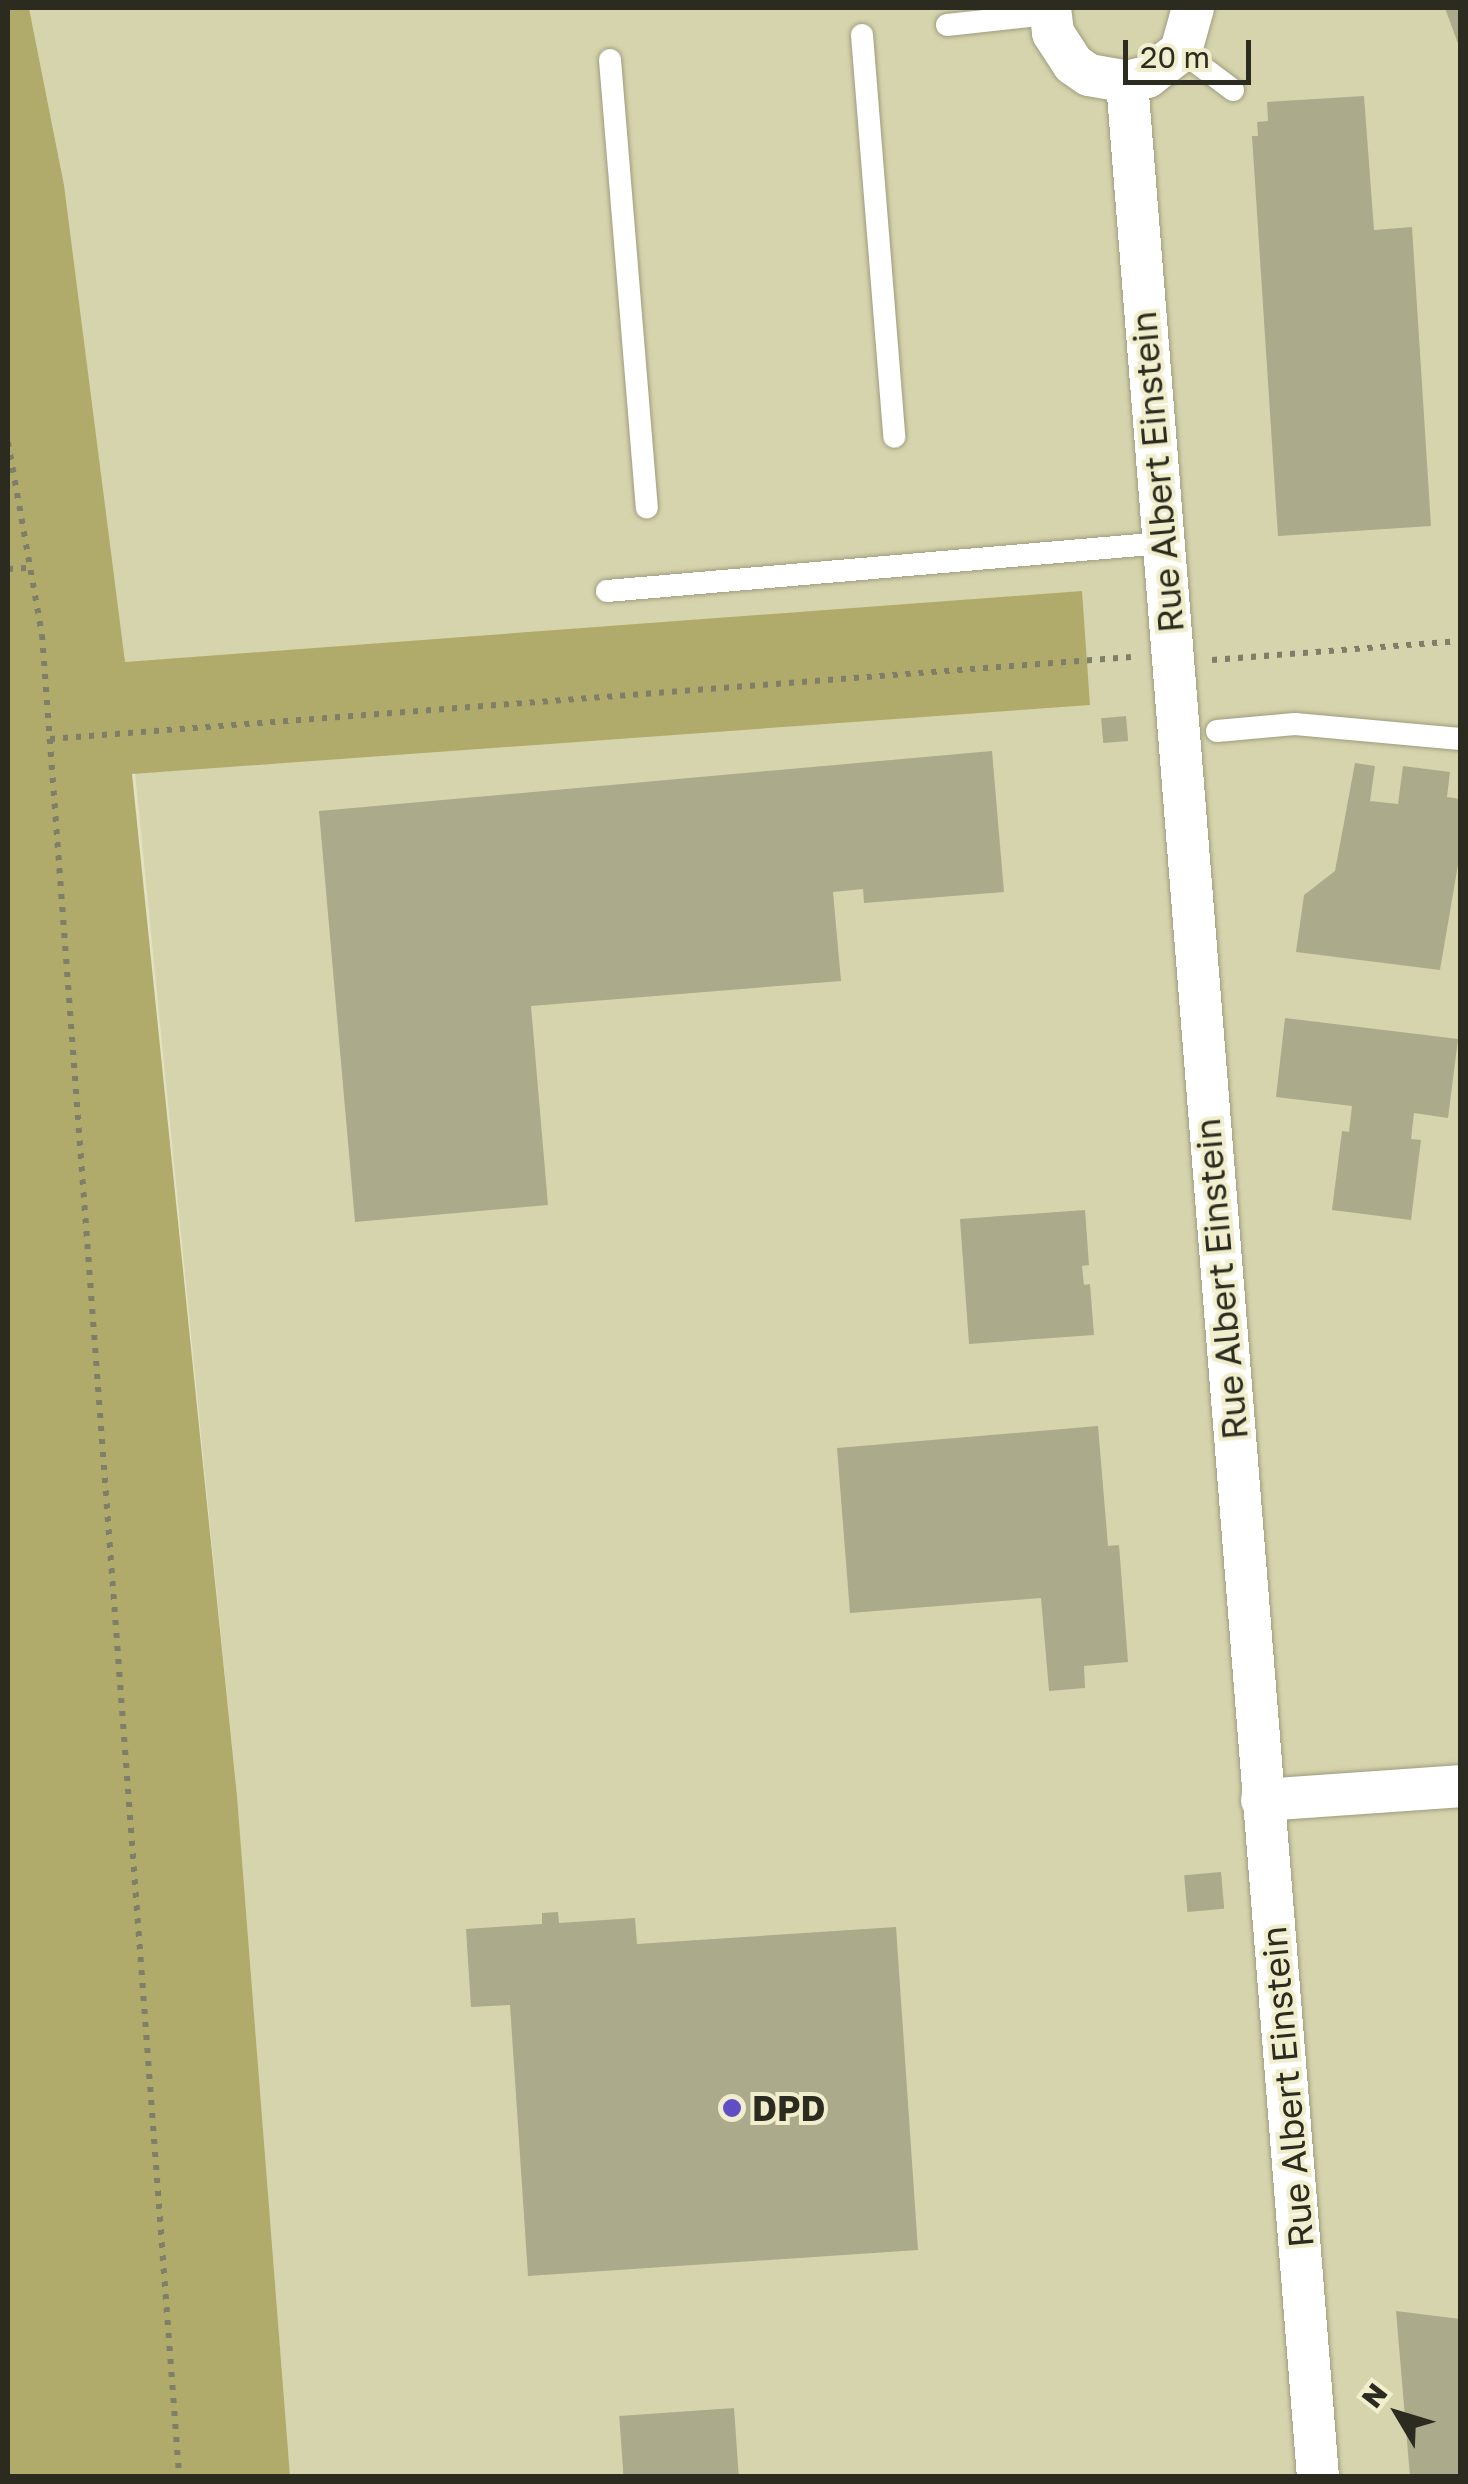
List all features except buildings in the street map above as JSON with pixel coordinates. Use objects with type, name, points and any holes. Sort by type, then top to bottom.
[{"type":"street","points":[[1050,11],[1073,64],[1089,75],[1126,82],[1148,77],[1180,51],[1193,8]]},
{"type":"street","name":"Rue Albert Einstein","points":[[1126,82],[1318,2476]]},
{"type":"street","points":[[1262,1800],[1460,1786]]},
{"type":"lane","points":[[948,25],[1050,11]]},
{"type":"lane","points":[[862,35],[894,438]]},
{"type":"lane","points":[[1180,51],[1233,90]]},
{"type":"lane","points":[[610,60],[646,507]]},
{"type":"lane","points":[[607,591],[1162,543]]},
{"type":"lane","points":[[1218,731],[1295,724],[1460,738]]},
{"type":"path","points":[[8,442],[30,568],[50,739],[178,2476]]},
{"type":"path","points":[[8,568],[30,568]]},
{"type":"path","points":[[50,739],[1172,654],[1206,660],[1460,641]]},
{"type":"shaded area","points":[[8,8],[29,8],[64,185],[125,662],[1082,591],[1090,705],[132,774],[237,1796],[290,2476],[8,2476]]},
{"type":"shaded area","points":[[29,8],[1460,8],[1460,2476],[290,2476],[237,1796],[124,662],[64,185]]},
{"type":"place","name":"DPD","points":[[732,2108]]}]
